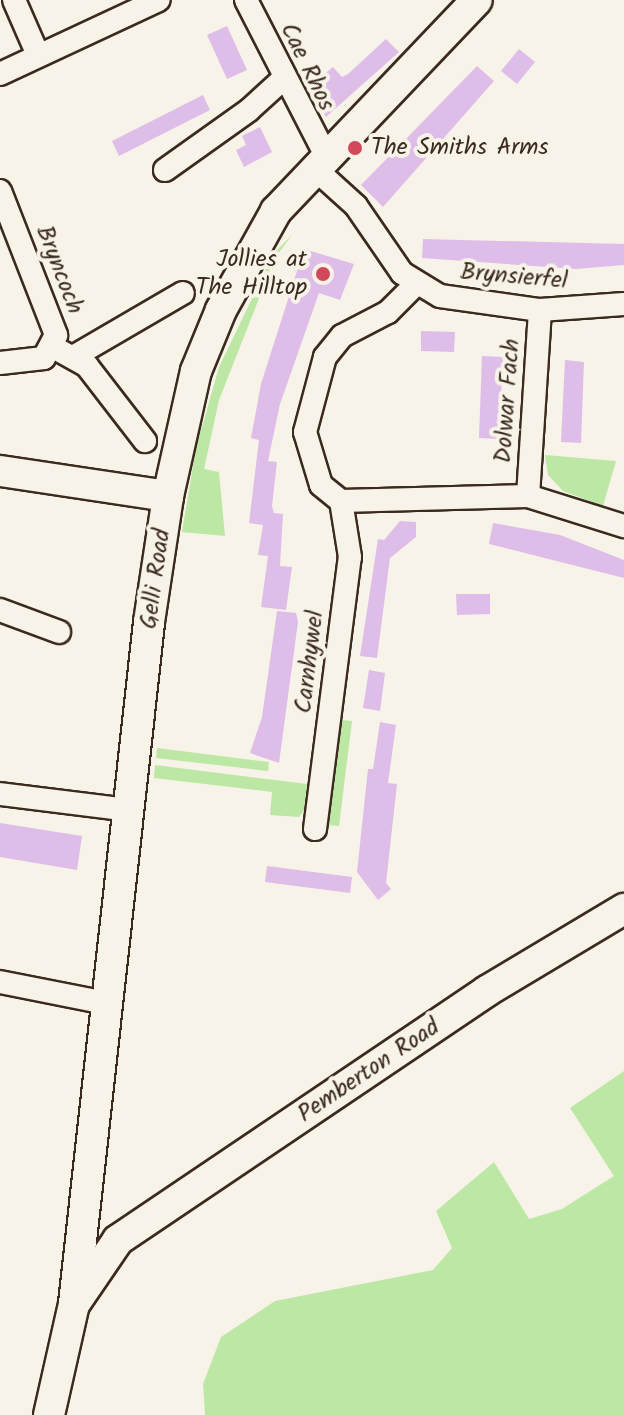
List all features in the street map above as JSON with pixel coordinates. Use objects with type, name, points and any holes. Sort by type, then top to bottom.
[{"type":"main road","name":"Gelli Road","points":[[74,1304],[82,1208],[168,496],[196,371],[221,310],[276,211],[319,160],[477,0]]},
{"type":"main road","points":[[0,471],[168,496]]},
{"type":"main road","name":"Pemberton Road","points":[[118,1240],[487,991],[624,909]]},
{"type":"main road","points":[[49,1415],[74,1304],[118,1240],[98,1229],[82,1208]]},
{"type":"street","points":[[14,0],[38,55]]},
{"type":"street","points":[[0,74],[159,0]]},
{"type":"street","name":"Cae Rhos","points":[[246,0],[319,160]]},
{"type":"street","points":[[165,170],[249,110],[284,78]]},
{"type":"street","points":[[319,160],[415,285],[388,312],[342,336],[325,357],[305,432],[307,451],[321,485],[341,501],[528,496],[624,526]]},
{"type":"street","name":"Bryncoch","points":[[0,191],[55,323],[53,347],[87,366],[145,441]]},
{"type":"street","name":"Brynsierfel","points":[[415,285],[469,304],[540,310],[624,304]]},
{"type":"street","name":"Bryncoch","points":[[73,357],[183,293]]},
{"type":"street","name":"Dolwar Fach","points":[[528,496],[540,310]]},
{"type":"street","points":[[0,363],[34,363],[53,347]]},
{"type":"street","name":"Carnhywel","points":[[315,829],[350,557],[341,501]]},
{"type":"street","points":[[0,610],[59,632]]},
{"type":"street","points":[[0,794],[129,810]]},
{"type":"street","points":[[0,982],[106,1003]]},
{"type":"green space","points":[[292,235],[275,258],[219,400],[204,469],[219,472],[225,536],[182,532],[196,448],[219,367],[274,253]]},
{"type":"green space","points":[[545,455],[616,461],[603,506],[563,491],[548,475]]},
{"type":"green space","points":[[341,720],[352,721],[339,826],[327,825]]},
{"type":"green space","points":[[157,748],[269,762],[268,771],[156,758]]},
{"type":"green space","points":[[155,765],[307,784],[304,810],[299,817],[270,815],[272,792],[154,778]]},
{"type":"green space","points":[[624,1071],[624,1415],[205,1415],[203,1384],[221,1337],[275,1301],[433,1270],[452,1248],[436,1211],[494,1162],[529,1219],[562,1209],[614,1176],[570,1108]]},
{"type":"building","points":[[227,26],[247,70],[227,79],[207,35]]},
{"type":"building","points":[[386,39],[399,52],[326,117],[308,88],[333,67],[342,77],[348,74]]},
{"type":"building","points":[[519,49],[535,62],[517,84],[501,71]]},
{"type":"building","points":[[477,66],[494,81],[383,207],[361,185]]},
{"type":"building","points":[[203,95],[210,110],[119,156],[112,141]]},
{"type":"building","points":[[260,127],[272,152],[244,167],[236,150],[246,145],[242,136]]},
{"type":"building","points":[[423,239],[624,244],[624,265],[576,269],[422,258]]},
{"type":"building","points":[[304,249],[354,264],[340,300],[319,293],[280,404],[268,461],[277,462],[272,506],[274,513],[283,514],[280,566],[292,567],[286,610],[261,607],[268,556],[258,555],[263,525],[249,523],[259,440],[251,438],[261,384]]},
{"type":"building","points":[[421,331],[455,332],[454,352],[421,351]]},
{"type":"building","points":[[482,356],[503,357],[499,439],[479,438]]},
{"type":"building","points":[[565,360],[584,362],[581,443],[561,442]]},
{"type":"building","points":[[400,521],[416,522],[416,537],[390,558],[377,658],[360,656],[378,539],[384,540]]},
{"type":"building","points":[[493,523],[560,535],[624,560],[624,578],[489,544]]},
{"type":"building","points":[[456,594],[490,594],[490,614],[457,615]]},
{"type":"building","points":[[277,611],[296,613],[298,622],[279,763],[250,753],[262,717]]},
{"type":"building","points":[[369,670],[385,673],[380,711],[363,708]]},
{"type":"building","points":[[380,722],[396,725],[388,783],[397,784],[386,883],[391,889],[378,900],[357,872],[368,769],[373,769]]},
{"type":"building","points":[[0,823],[82,836],[77,870],[0,857]]},
{"type":"building","points":[[267,866],[352,877],[350,893],[265,882]]},
{"type":"place","name":"The Smiths Arms","points":[[355,148]]},
{"type":"place","name":"Jollies at The Hilltop","points":[[323,274]]}]
